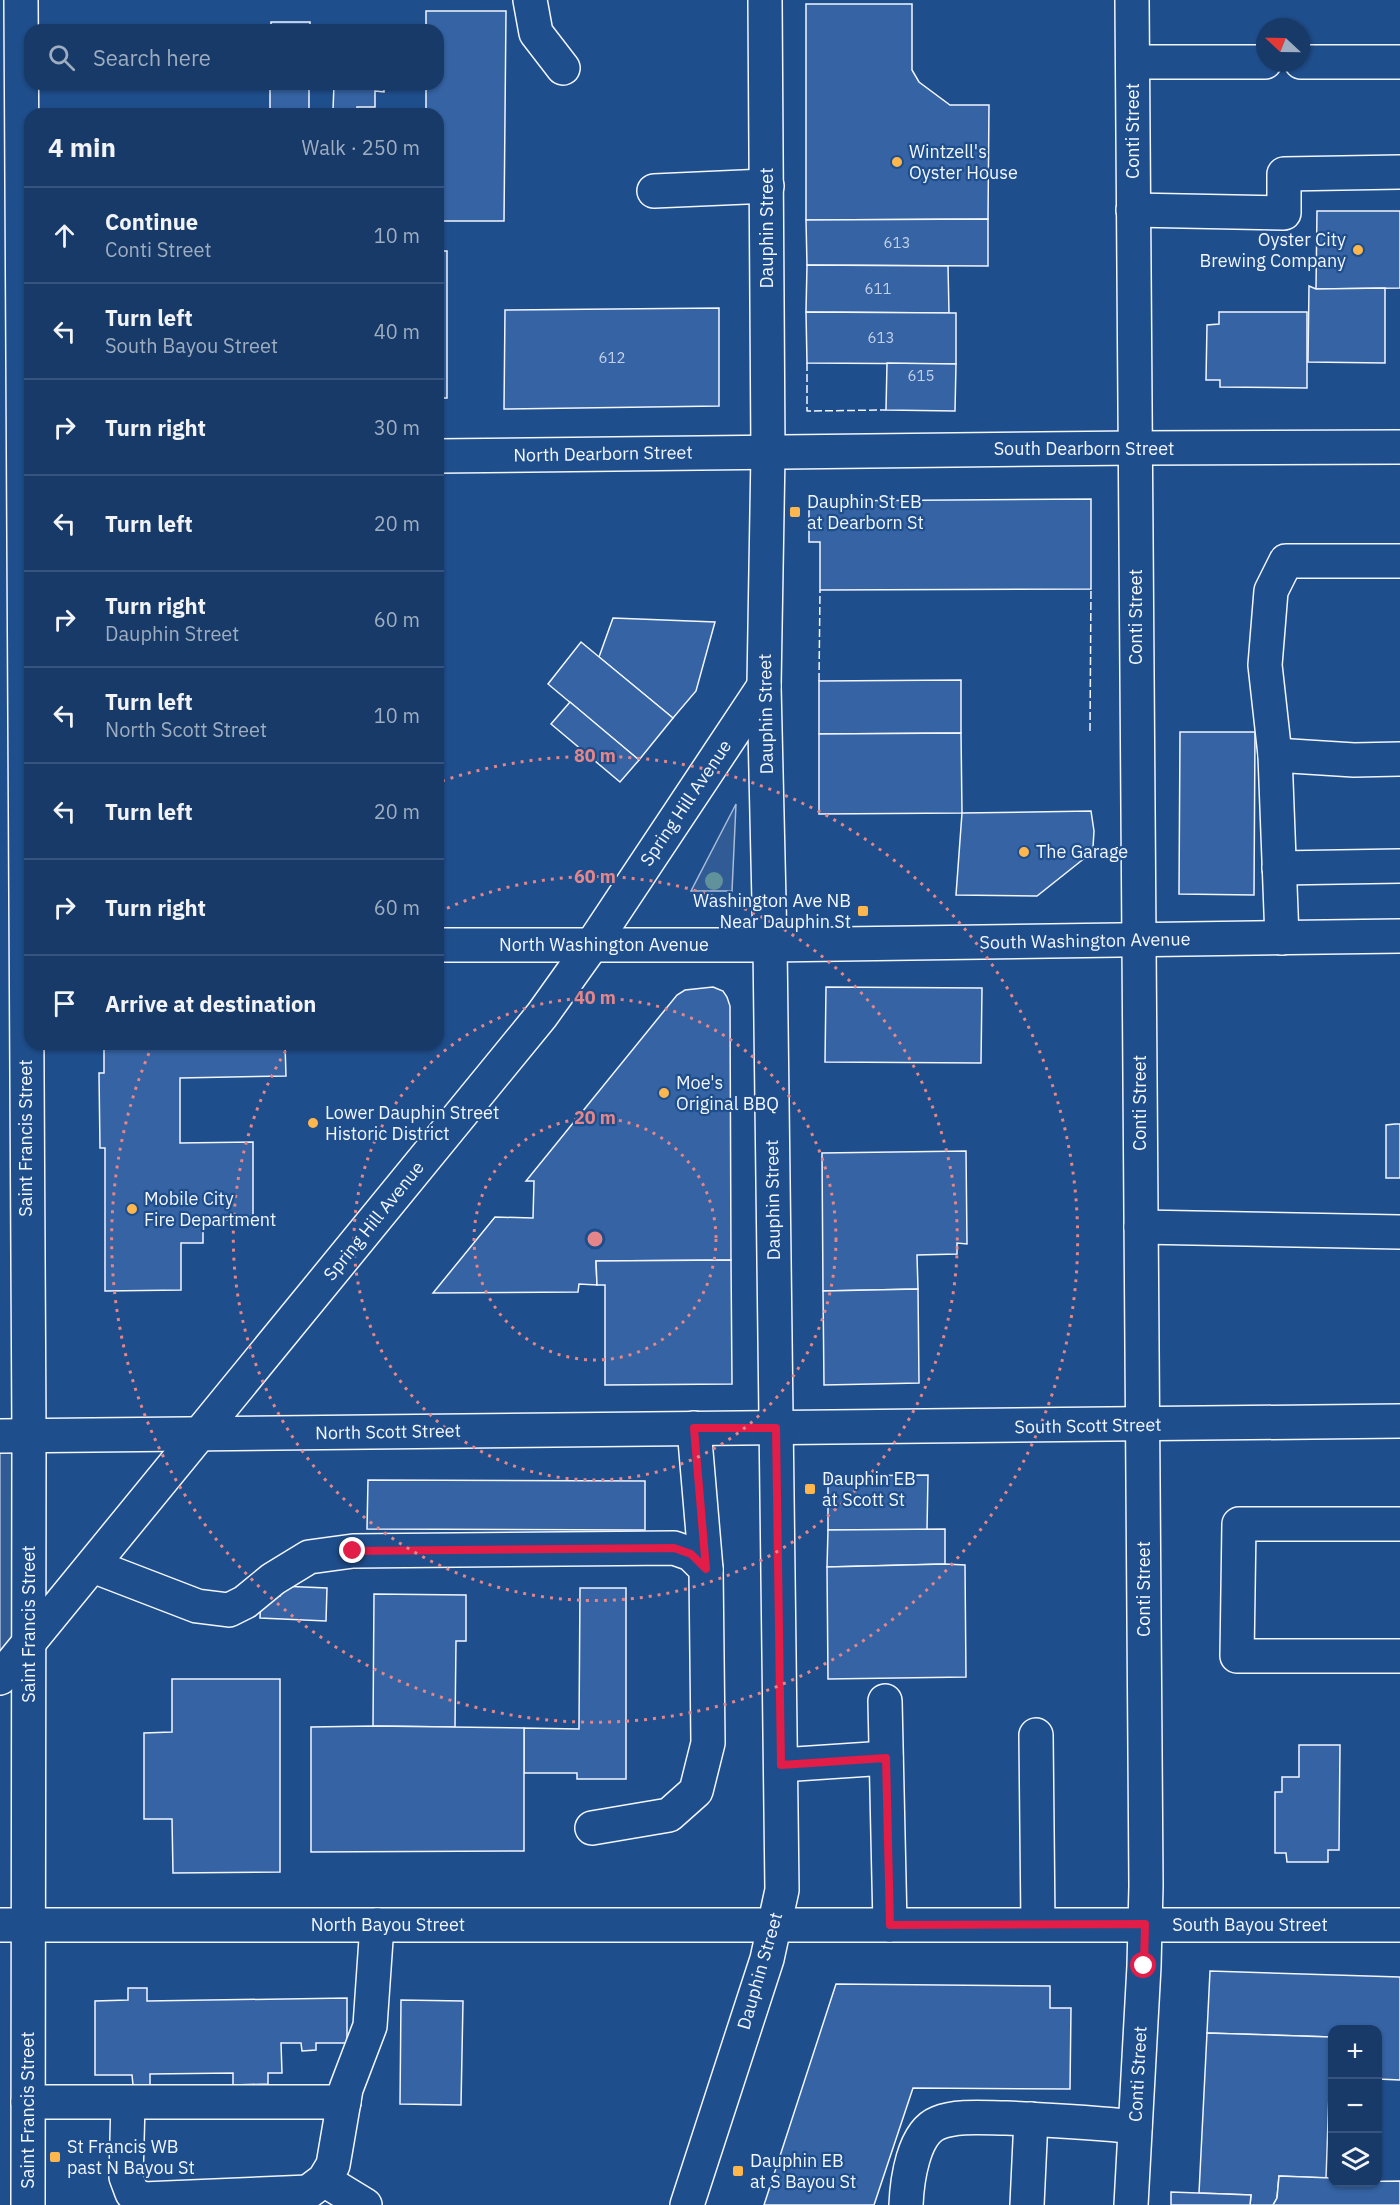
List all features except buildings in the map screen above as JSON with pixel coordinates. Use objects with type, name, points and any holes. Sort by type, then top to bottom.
[{"type":"street","name":"Saint Francis Street","points":[[21,0],[18,946],[13,1200],[15,1436],[29,1643],[14,1925],[28,2102],[28,2205]]},
{"type":"street","points":[[530,0],[536,33],[563,68]]},
{"type":"street","name":"Dauphin Street","points":[[687,2205],[767,1959],[782,1890],[770,945],[764,686],[768,453],[765,0]]},
{"type":"street","name":"Conti Street","points":[[1131,2205],[1145,1924],[1132,0]]},
{"type":"street","points":[[1133,62],[1256,62]]},
{"type":"street","points":[[1310,62],[1400,62]]},
{"type":"street","points":[[1133,210],[1284,213],[1284,174],[1400,172]]},
{"type":"street","points":[[654,190],[767,186]]},
{"type":"street","name":"South Dearborn Street","points":[[768,453],[1400,447]]},
{"type":"street","name":"North Dearborn Street","points":[[444,456],[768,453]]},
{"type":"street","points":[[1282,938],[1275,755],[1264,665],[1271,591],[1286,561],[1400,561]]},
{"type":"street","name":"Spring Hill Avenue","points":[[0,1678],[201,1435],[542,1015],[592,945],[764,686]]},
{"type":"street","points":[[1275,755],[1354,760],[1400,759]]},
{"type":"street","points":[[1279,868],[1400,866]]},
{"type":"street","name":"South Washington Avenue","points":[[770,945],[1400,936]]},
{"type":"street","name":"North Washington Avenue","points":[[444,945],[770,945]]},
{"type":"street","points":[[1141,1227],[1400,1232]]},
{"type":"street","name":"South Scott Street","points":[[776,1428],[1400,1421]]},
{"type":"street","points":[[592,1828],[669,1815],[696,1791],[708,1743],[706,1569],[694,1428]]},
{"type":"street","name":"North Scott Street","points":[[15,1436],[776,1428]]},
{"type":"street","points":[[1400,1524],[1239,1524],[1237,1656],[1400,1656]]},
{"type":"street","points":[[93,1566],[197,1606],[229,1610],[245,1602],[273,1579],[309,1557],[353,1551],[674,1548],[691,1554],[706,1569]]},
{"type":"street","points":[[885,1701],[890,1925]]},
{"type":"street","points":[[1036,1735],[1038,1924]]},
{"type":"street","points":[[781,1765],[886,1758]]},
{"type":"street","name":"South Bayou Street","points":[[775,1927],[1038,1924],[1400,1925]]},
{"type":"street","name":"North Bayou Street","points":[[14,1925],[775,1927]]},
{"type":"street","points":[[128,2103],[126,2177],[132,2193],[143,2199],[308,2192],[324,2180],[333,2165],[346,2089],[370,2026],[377,1925]]},
{"type":"street","points":[[28,2102],[344,2102]]},
{"type":"street","points":[[906,2205],[913,2157],[920,2140],[937,2123],[970,2117],[1080,2120],[1135,2127]]},
{"type":"street","points":[[1027,2205],[1030,2119]]},
{"type":"street","points":[[324,2180],[365,2205]]},
{"type":"shaded area","points":[[736,804],[732,891],[691,891]]},
{"type":"shaded area","points":[[0,1436],[29,1436],[29,1643],[0,1678]]},
{"type":"fence","points":[[807,363],[807,411],[886,410]]},
{"type":"fence","points":[[1090,731],[1091,589]]},
{"type":"fence","points":[[819,681],[820,590]]},
{"type":"place","name":"Wintzell's Oyster House","points":[[897,162]]},
{"type":"place","name":"Oyster City Brewing Company","points":[[1358,250]]},
{"type":"place","name":"Dauphin St EB at Dearborn St","points":[[795,512]]},
{"type":"place","name":"The Garage","points":[[1024,852]]},
{"type":"place","name":"Washington Ave NB Near Dauphin St","points":[[863,911]]},
{"type":"place","name":"Moe's Original BBQ","points":[[664,1093]]},
{"type":"place","name":"Lower Dauphin Street Historic District","points":[[313,1123]]},
{"type":"place","name":"Mobile City Fire Department","points":[[132,1209]]},
{"type":"place","name":"Dauphin EB at Scott St","points":[[810,1489]]},
{"type":"place","name":"St Francis WB past N Bayou St","points":[[55,2157]]},
{"type":"place","name":"Dauphin EB at S Bayou St","points":[[738,2171]]},
{"type":"route","points":[[353,1551],[674,1548],[691,1554],[706,1569],[694,1428],[776,1428],[781,1765],[886,1758],[890,1925],[1145,1924],[1144,1966]]}]
